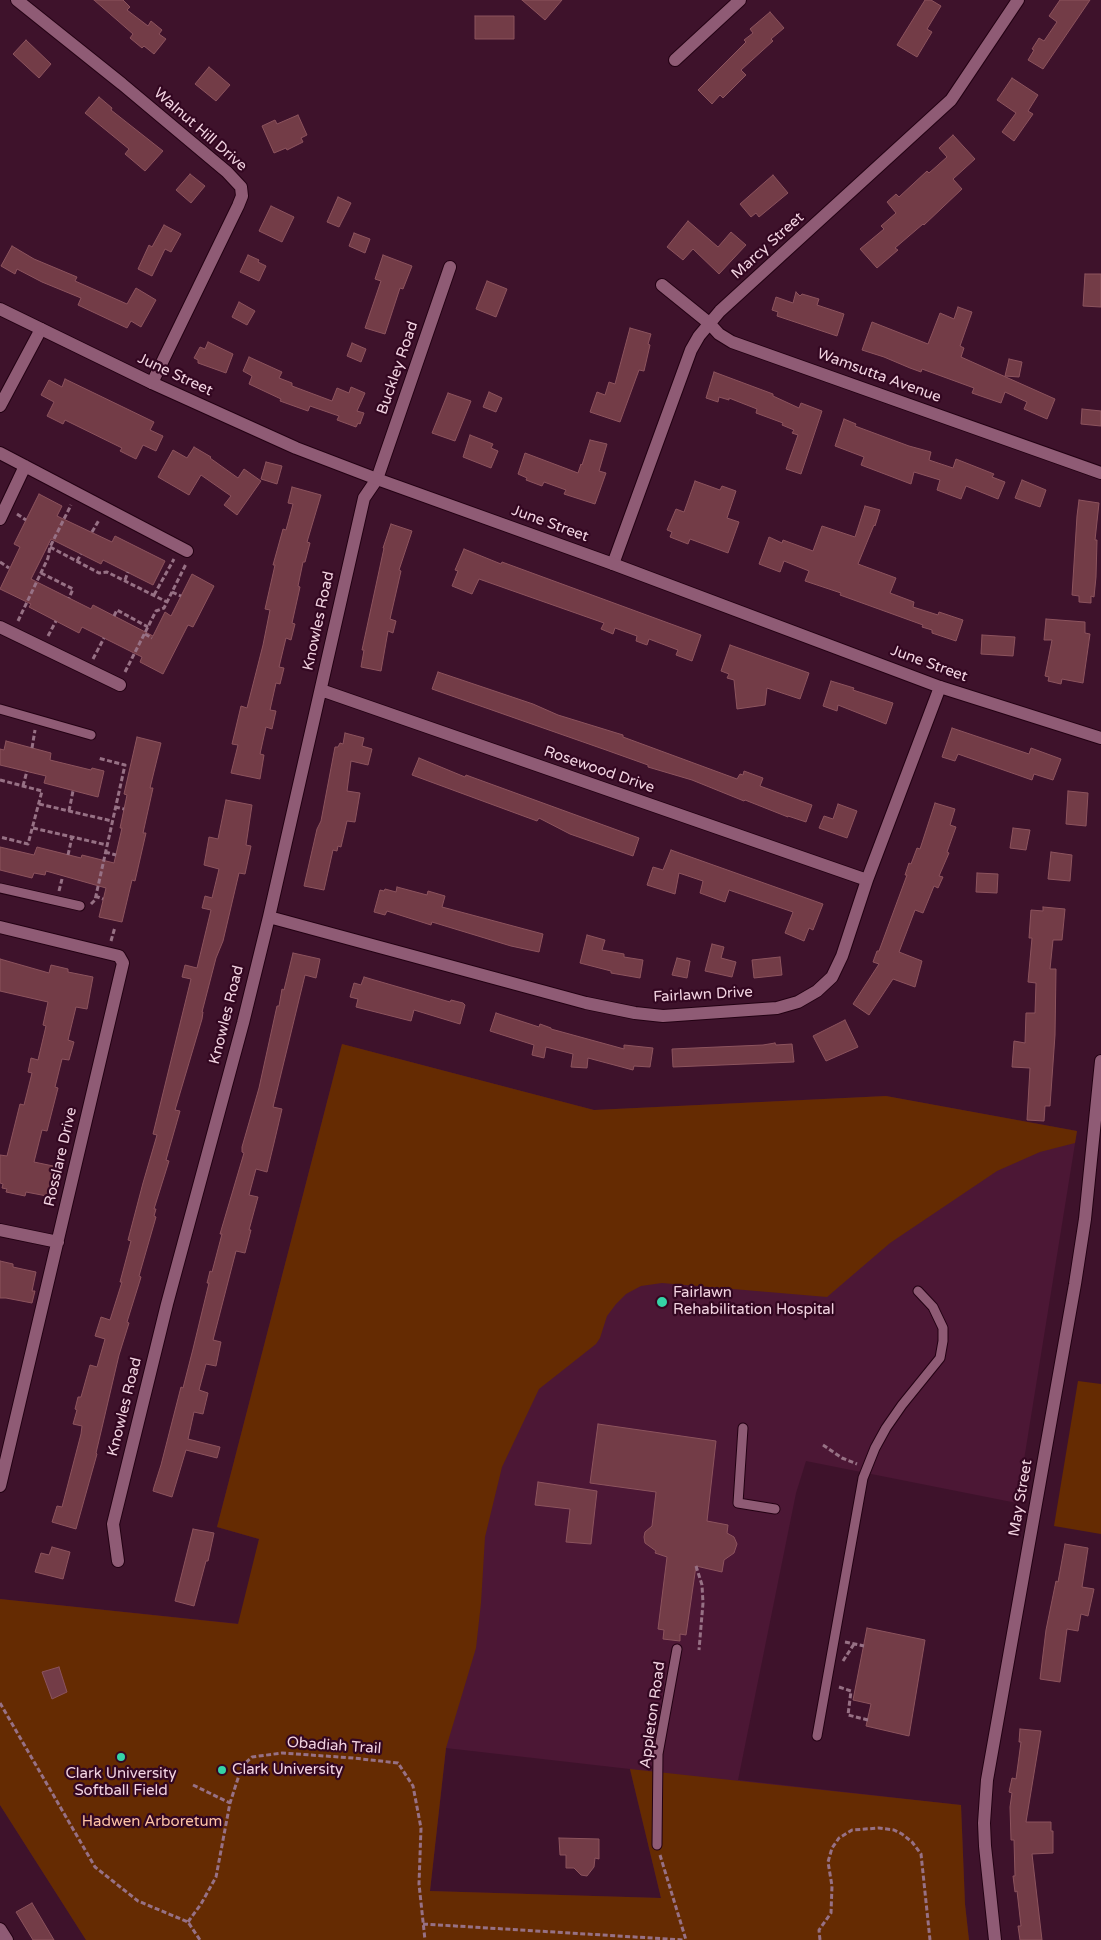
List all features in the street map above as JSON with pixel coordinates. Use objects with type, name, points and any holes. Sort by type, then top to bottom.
[{"type":"street","name":"Walnut Hill Drive","points":[[17,0],[227,172],[241,187],[242,196],[238,206],[152,383]]},
{"type":"street","points":[[675,60],[740,0]]},
{"type":"street","name":"Marcy Street","points":[[613,564],[691,350],[698,336],[709,323],[951,100],[1018,0]]},
{"type":"street","name":"Buckley Road","points":[[377,479],[450,267]]},
{"type":"street","name":"Wamsutta Avenue","points":[[662,285],[709,323],[719,334],[732,342],[1101,473]]},
{"type":"street","name":"June Street","points":[[0,309],[152,383],[296,448],[940,686],[1101,738]]},
{"type":"street","points":[[0,406],[41,329]]},
{"type":"street","points":[[0,453],[184,550]]},
{"type":"street","points":[[0,518],[25,466]]},
{"type":"street","name":"Knowles Road","points":[[118,1561],[113,1524],[167,1304],[269,917],[364,498],[377,479]]},
{"type":"street","points":[[6,630],[120,685]]},
{"type":"street","name":"Fairlawn Drive","points":[[269,917],[586,1003],[635,1013],[663,1016],[776,1008],[798,1002],[817,991],[832,977],[940,686]]},
{"type":"street","name":"Rosewood Drive","points":[[321,690],[867,880]]},
{"type":"street","name":"Rosslare Drive","points":[[0,927],[119,956],[123,963],[0,1486]]},
{"type":"street","name":"May Street","points":[[995,1940],[985,1846],[984,1823],[987,1780],[1075,1284],[1085,1219],[1101,1061]]},
{"type":"street","points":[[0,1230],[58,1242]]},
{"type":"street","points":[[0,1929],[7,1940]]},
{"type":"lane","points":[[0,709],[91,735]]},
{"type":"lane","points":[[0,888],[80,906]]},
{"type":"lane","points":[[817,1736],[863,1478],[875,1448],[886,1428],[940,1358],[943,1328],[933,1307],[918,1291]]},
{"type":"lane","points":[[743,1428],[738,1503],[775,1509]]},
{"type":"lane","name":"Appleton Road","points":[[657,1845],[658,1754],[677,1649]]},
{"type":"path","points":[[6,630],[41,573],[48,558],[50,547],[77,494]]},
{"type":"path","points":[[50,547],[99,573],[107,572],[167,602]]},
{"type":"path","points":[[120,685],[156,611],[164,608],[187,562],[184,550]]},
{"type":"path","points":[[154,595],[184,550]]},
{"type":"path","points":[[77,561],[81,554]]},
{"type":"path","points":[[0,562],[9,568]]},
{"type":"path","points":[[125,580],[128,572]]},
{"type":"path","points":[[41,573],[73,589],[69,598]]},
{"type":"path","points":[[172,592],[181,596]]},
{"type":"path","points":[[114,616],[117,610],[148,627]]},
{"type":"path","points":[[145,634],[152,638]]},
{"type":"path","points":[[88,669],[104,638]]},
{"type":"path","points":[[80,906],[93,903],[125,765],[98,758]]},
{"type":"path","points":[[23,786],[27,771]]},
{"type":"path","points":[[0,780],[42,791],[28,844],[0,837]]},
{"type":"path","points":[[69,811],[73,791]]},
{"type":"path","points":[[39,804],[112,821]]},
{"type":"path","points":[[115,807],[124,809]]},
{"type":"path","points":[[33,828],[107,845]]},
{"type":"path","points":[[68,855],[72,837]]},
{"type":"path","points":[[105,852],[116,855]]},
{"type":"path","points":[[95,896],[103,898]]},
{"type":"path","points":[[823,1445],[850,1462],[867,1466]]},
{"type":"path","points":[[696,1566],[702,1585],[703,1603],[698,1650]]},
{"type":"path","points":[[833,1641],[864,1646]]},
{"type":"path","points":[[842,1670],[843,1661],[854,1644]]},
{"type":"path","points":[[840,1679],[839,1688],[851,1691],[848,1715],[868,1720]]},
{"type":"path","points":[[0,1703],[95,1867],[138,1901],[188,1922],[200,1940]]},
{"type":"path","name":"Obadiah Trail","points":[[188,1922],[201,1904],[216,1877],[230,1803],[242,1766],[252,1757],[282,1753],[398,1763],[413,1786],[421,1828],[419,1884],[423,1924]]},
{"type":"path","points":[[193,1785],[230,1803]]},
{"type":"path","points":[[820,1940],[819,1930],[831,1913],[832,1886],[828,1862],[832,1848],[839,1838],[852,1830],[879,1828],[894,1830],[902,1834],[918,1848],[921,1854],[930,1940]]},
{"type":"path","points":[[425,1940],[423,1924],[685,1940],[657,1845]]},
{"type":"shaded area","name":"Fairlawn Rehabilitation Hospital","points":[[342,1044],[594,1110],[886,1096],[1077,1131],[1017,1503],[806,1461],[796,1493],[738,1780],[961,1805],[965,1904],[969,1940],[86,1940],[0,1805],[0,1599],[241,1624],[259,1539],[217,1527]],"holes":[[[446,1748],[630,1769],[661,1898],[430,1891]]]},
{"type":"green space","name":"Hadwen Arboretum","points":[[342,1044],[594,1110],[886,1096],[1077,1131],[1075,1143],[1040,1152],[997,1171],[890,1243],[827,1297],[662,1283],[641,1286],[626,1294],[607,1316],[600,1338],[596,1344],[539,1389],[502,1467],[485,1537],[476,1648],[446,1748],[430,1891],[661,1898],[630,1769],[961,1805],[965,1904],[969,1940],[86,1940],[0,1805],[0,1599],[238,1624],[259,1539],[217,1527]]},
{"type":"green space","points":[[1078,1381],[1101,1384],[1101,1534],[1054,1526]]},
{"type":"building","points":[[94,0],[123,0],[130,7],[127,10],[148,26],[151,21],[162,30],[159,34],[166,39],[154,54],[144,46],[142,48],[130,38],[133,34]]},
{"type":"building","points":[[522,0],[562,0],[545,20]]},
{"type":"building","points":[[925,0],[931,0],[941,6],[927,29],[932,32],[917,57],[897,45]]},
{"type":"building","points":[[1060,0],[1090,0],[1043,69],[1028,60],[1039,38],[1044,41],[1057,22],[1049,16]]},
{"type":"building","points":[[770,12],[784,28],[771,39],[773,41],[741,70],[746,75],[723,98],[720,95],[712,104],[698,90],[746,42],[744,40],[753,33],[750,29]]},
{"type":"building","points":[[475,16],[514,16],[514,39],[475,39]]},
{"type":"building","points":[[26,40],[51,64],[39,78],[13,54]]},
{"type":"building","points":[[209,67],[230,85],[216,101],[195,84]]},
{"type":"building","points":[[1012,78],[1038,95],[1028,111],[1033,114],[1014,141],[1002,132],[1016,113],[997,100]]},
{"type":"building","points":[[99,97],[112,108],[111,110],[163,151],[145,171],[125,154],[129,149],[85,113]]},
{"type":"building","points":[[298,115],[307,135],[301,138],[303,142],[287,150],[286,148],[274,153],[262,126],[275,120],[277,124]]},
{"type":"building","points":[[953,135],[975,159],[953,179],[962,189],[924,225],[895,248],[898,250],[877,268],[860,249],[884,229],[881,226],[896,213],[887,202],[896,194],[899,197],[927,171],[929,173],[947,157],[939,148]]},
{"type":"building","points":[[190,174],[205,186],[191,203],[176,190]]},
{"type":"building","points":[[773,175],[788,193],[759,217],[756,213],[751,217],[740,204]]},
{"type":"building","points":[[338,197],[351,203],[339,227],[327,222]]},
{"type":"building","points":[[271,206],[294,217],[282,242],[259,231]]},
{"type":"building","points":[[688,221],[718,247],[731,232],[746,245],[719,274],[693,249],[683,260],[667,247]]},
{"type":"building","points":[[164,225],[181,234],[171,252],[165,249],[152,276],[138,269],[149,245],[152,247]]},
{"type":"building","points":[[354,233],[370,239],[365,253],[349,246]]},
{"type":"building","points":[[12,246],[34,259],[77,277],[75,281],[127,304],[136,288],[156,300],[141,327],[131,321],[127,328],[78,305],[81,298],[42,282],[17,269],[15,274],[1,266]]},
{"type":"building","points":[[248,255],[266,266],[259,281],[240,272]]},
{"type":"building","points":[[383,255],[412,266],[403,289],[400,288],[385,334],[365,328],[381,281],[375,279]]},
{"type":"building","points":[[1085,274],[1101,274],[1101,307],[1083,306]]},
{"type":"building","points":[[487,281],[507,289],[496,317],[476,309]]},
{"type":"building","points":[[796,292],[800,296],[802,294],[819,299],[817,305],[844,314],[837,336],[777,316],[778,312],[772,310],[776,297],[793,303]]},
{"type":"building","points":[[239,302],[255,311],[247,325],[232,317]]},
{"type":"building","points":[[958,307],[972,312],[960,346],[964,348],[961,357],[1055,399],[1047,419],[1024,409],[1027,402],[1005,392],[1001,403],[972,393],[974,388],[922,369],[921,372],[862,350],[872,322],[928,344],[940,313],[954,319]]},
{"type":"building","points":[[630,328],[651,334],[648,344],[650,345],[644,371],[639,370],[620,422],[590,412],[597,392],[605,395],[609,382],[615,384]]},
{"type":"building","points":[[208,342],[233,354],[226,373],[198,363],[198,360],[194,358],[200,347],[205,349]]},
{"type":"building","points":[[352,343],[366,349],[361,362],[347,356]]},
{"type":"building","points":[[249,357],[282,372],[279,378],[292,383],[292,386],[332,401],[337,388],[349,393],[351,387],[365,393],[357,411],[364,413],[360,424],[358,423],[356,427],[337,420],[339,416],[310,406],[308,411],[280,401],[281,399],[249,384],[252,376],[243,371]]},
{"type":"building","points":[[1009,359],[1022,362],[1019,377],[1005,376]]},
{"type":"building","points":[[714,372],[773,394],[773,396],[799,408],[801,403],[822,411],[801,474],[786,469],[798,435],[792,433],[794,430],[782,425],[783,423],[756,413],[757,409],[729,398],[729,400],[719,397],[718,402],[706,398]]},
{"type":"building","points":[[65,379],[154,422],[150,430],[163,436],[156,451],[143,445],[136,459],[120,451],[122,448],[65,420],[63,424],[47,416],[54,402],[41,395],[49,380],[62,387]]},
{"type":"building","points":[[489,392],[502,398],[496,412],[483,407]]},
{"type":"building","points":[[448,393],[471,401],[455,441],[432,433]]},
{"type":"building","points":[[1082,409],[1101,411],[1101,426],[1081,424]]},
{"type":"building","points":[[844,419],[856,424],[855,426],[931,452],[929,460],[953,468],[956,459],[994,474],[992,477],[1005,482],[998,499],[966,486],[961,499],[937,490],[940,480],[914,472],[911,484],[861,465],[864,457],[835,446]]},
{"type":"building","points":[[470,435],[493,444],[491,448],[498,451],[491,468],[463,457]]},
{"type":"building","points":[[590,440],[607,444],[599,471],[606,473],[595,504],[564,494],[566,490],[544,482],[542,486],[526,480],[527,478],[518,474],[525,453],[578,473]]},
{"type":"building","points":[[194,447],[211,457],[238,478],[244,469],[261,481],[237,515],[224,505],[231,496],[201,475],[189,495],[158,477],[173,450],[187,458]]},
{"type":"building","points":[[266,462],[282,466],[277,484],[261,479]]},
{"type":"building","points":[[1022,480],[1046,490],[1040,507],[1015,498]]},
{"type":"building","points":[[695,481],[720,490],[722,486],[736,491],[727,518],[739,522],[728,553],[690,539],[688,544],[670,537],[672,532],[667,530],[676,509],[684,512]]},
{"type":"building","points":[[292,487],[321,495],[307,542],[310,543],[305,562],[303,562],[298,586],[300,587],[292,623],[295,624],[291,640],[286,638],[279,667],[284,668],[280,684],[276,683],[270,710],[276,711],[272,729],[266,727],[260,754],[264,755],[260,779],[231,773],[238,745],[232,744],[241,706],[247,708],[263,645],[270,610],[265,609],[275,565],[273,565],[283,529],[286,530],[293,504],[288,503]]},
{"type":"building","points":[[39,494],[62,506],[57,516],[112,542],[115,536],[165,561],[153,585],[103,560],[101,564],[51,539],[31,579],[91,609],[93,605],[153,636],[165,612],[171,616],[192,574],[214,586],[193,627],[188,625],[163,674],[140,662],[142,657],[82,627],[79,633],[29,607],[31,604],[0,589],[20,547],[14,544]]},
{"type":"building","points":[[1079,500],[1099,503],[1095,540],[1097,540],[1096,577],[1094,597],[1091,596],[1091,603],[1079,602],[1079,596],[1072,595]]},
{"type":"building","points":[[865,506],[880,510],[858,564],[896,578],[890,593],[914,602],[913,607],[938,615],[939,612],[963,620],[956,641],[932,633],[932,630],[922,627],[923,625],[805,581],[809,571],[784,561],[780,572],[759,564],[769,537],[782,543],[783,540],[813,551],[822,526],[855,537]]},
{"type":"building","points":[[391,524],[412,531],[399,570],[401,571],[390,619],[396,621],[393,633],[388,631],[381,671],[361,667],[364,650],[362,650],[383,548]]},
{"type":"building","points":[[464,549],[701,635],[692,661],[676,655],[678,650],[649,639],[647,645],[636,641],[637,636],[615,628],[613,634],[601,629],[604,623],[479,579],[472,594],[452,586],[458,571],[455,570]]},
{"type":"building","points":[[1046,619],[1085,622],[1085,633],[1090,634],[1083,683],[1062,679],[1061,684],[1048,681],[1049,677],[1045,676],[1052,640],[1044,640]]},
{"type":"building","points":[[982,635],[1015,637],[1013,656],[981,654]]},
{"type":"building","points":[[730,645],[809,673],[800,699],[767,688],[765,705],[737,709],[734,680],[727,678],[729,674],[721,671]]},
{"type":"building","points":[[438,672],[533,704],[558,715],[623,735],[623,737],[737,779],[740,774],[743,775],[744,771],[763,778],[760,786],[812,805],[806,822],[432,689]]},
{"type":"building","points":[[831,681],[893,703],[886,724],[838,705],[837,711],[823,706]]},
{"type":"building","points":[[952,728],[1029,754],[1031,748],[1061,759],[1053,780],[1034,774],[1032,780],[958,754],[955,761],[942,757]]},
{"type":"building","points":[[345,733],[364,738],[362,746],[372,749],[368,765],[351,761],[347,791],[360,793],[355,822],[347,821],[341,847],[338,846],[337,851],[333,850],[324,890],[304,886],[317,829],[321,821],[335,747],[338,747],[340,743],[343,744]]},
{"type":"building","points":[[137,737],[161,743],[150,788],[153,788],[143,833],[146,833],[135,881],[132,880],[122,922],[99,917],[106,888],[46,871],[45,875],[34,873],[32,878],[0,870],[0,847],[34,855],[37,847],[81,858],[82,855],[114,863],[127,795],[124,794]]},
{"type":"building","points":[[6,741],[51,753],[50,760],[91,770],[92,768],[104,771],[98,797],[44,783],[46,776],[0,765],[0,749],[4,750]]},
{"type":"building","points":[[419,758],[465,777],[466,775],[639,838],[633,856],[570,834],[539,818],[537,821],[412,775]]},
{"type":"building","points":[[1068,791],[1088,793],[1086,826],[1066,824]]},
{"type":"building","points":[[226,800],[252,805],[246,845],[251,846],[245,874],[239,873],[223,941],[216,958],[202,1012],[202,1019],[175,1110],[180,1111],[166,1160],[169,1161],[154,1209],[156,1209],[154,1216],[156,1217],[139,1276],[141,1277],[127,1322],[129,1323],[119,1355],[97,1454],[76,1529],[52,1522],[57,1506],[62,1507],[81,1434],[82,1426],[73,1424],[77,1410],[75,1409],[78,1397],[81,1397],[90,1365],[97,1367],[105,1339],[95,1336],[101,1317],[110,1320],[122,1282],[120,1282],[131,1241],[128,1240],[157,1135],[153,1134],[191,979],[182,977],[185,965],[197,968],[211,910],[202,908],[205,896],[212,898],[219,869],[204,865],[209,837],[218,839]]},
{"type":"building","points":[[935,803],[955,809],[950,825],[956,827],[947,852],[949,853],[939,876],[943,877],[938,888],[934,886],[923,913],[915,910],[899,952],[922,961],[915,987],[893,979],[869,1015],[853,1004],[879,964],[873,962],[877,951],[879,951],[907,875],[905,875],[909,863],[911,864],[917,848],[920,849]]},
{"type":"building","points":[[838,804],[857,811],[847,838],[819,828],[824,816],[833,819]]},
{"type":"building","points":[[1013,828],[1030,830],[1026,850],[1010,848]]},
{"type":"building","points":[[671,850],[823,904],[813,930],[809,928],[804,941],[785,933],[793,912],[729,890],[725,902],[700,893],[703,881],[679,873],[675,894],[647,885],[653,867],[663,870]]},
{"type":"building","points":[[1051,852],[1072,855],[1070,881],[1048,879]]},
{"type":"building","points":[[977,873],[998,874],[997,893],[976,892]]},
{"type":"building","points":[[397,887],[427,895],[428,891],[445,896],[442,907],[543,934],[539,952],[511,946],[432,922],[431,925],[387,911],[385,915],[374,912],[380,890],[384,891],[385,889],[396,892]]},
{"type":"building","points":[[1043,907],[1065,909],[1062,940],[1053,940],[1050,969],[1056,969],[1055,1035],[1050,1106],[1045,1106],[1044,1121],[1027,1120],[1030,1068],[1012,1067],[1014,1041],[1025,1043],[1026,1013],[1035,1013],[1036,983],[1028,982],[1032,938],[1029,938],[1031,910],[1043,911]]},
{"type":"building","points":[[587,935],[605,940],[602,950],[624,954],[624,957],[643,960],[640,978],[611,973],[611,971],[580,963]]},
{"type":"building","points":[[712,944],[724,947],[721,958],[736,962],[732,977],[705,971]]},
{"type":"building","points":[[293,953],[320,959],[316,978],[305,975],[273,1107],[282,1109],[267,1172],[256,1169],[249,1195],[258,1197],[249,1230],[251,1230],[245,1253],[236,1251],[213,1340],[221,1342],[216,1366],[206,1364],[199,1390],[208,1393],[203,1414],[194,1412],[188,1439],[220,1447],[217,1458],[186,1450],[172,1497],[153,1491],[181,1387],[183,1388],[209,1283],[207,1283],[210,1271],[212,1272],[222,1234],[220,1234],[244,1153],[242,1152],[242,1147],[259,1088],[277,1006],[279,1006],[282,989],[284,990]]},
{"type":"building","points":[[780,957],[782,975],[754,978],[752,960]]},
{"type":"building","points":[[677,958],[690,961],[687,978],[672,975]]},
{"type":"building","points":[[0,959],[49,973],[51,965],[68,969],[68,972],[93,977],[87,1009],[76,1007],[68,1040],[74,1042],[69,1060],[62,1059],[55,1087],[58,1088],[47,1131],[42,1130],[34,1162],[58,1167],[52,1197],[26,1192],[25,1196],[6,1192],[7,1189],[2,1188],[3,1184],[0,1183],[0,1155],[7,1156],[20,1104],[24,1105],[32,1073],[28,1072],[31,1058],[38,1060],[46,1026],[43,1025],[48,1002],[0,991]]},
{"type":"building","points":[[364,977],[450,1002],[451,1000],[463,1003],[465,1005],[460,1024],[414,1010],[411,1021],[356,1007],[358,999],[350,997],[354,983],[361,985]]},
{"type":"building","points":[[496,1013],[539,1027],[540,1024],[551,1029],[624,1049],[624,1045],[653,1048],[650,1067],[634,1066],[633,1070],[588,1058],[587,1068],[571,1067],[573,1054],[546,1047],[544,1058],[532,1055],[534,1045],[490,1031]]},
{"type":"building","points":[[845,1020],[858,1047],[826,1061],[813,1036]]},
{"type":"building","points":[[775,1043],[776,1045],[792,1044],[794,1062],[673,1067],[672,1049]]},
{"type":"building","points":[[0,1261],[13,1264],[13,1267],[36,1272],[32,1291],[35,1291],[32,1303],[0,1298]]},
{"type":"building","points":[[598,1424],[716,1441],[707,1521],[728,1525],[727,1533],[734,1537],[737,1544],[734,1553],[724,1560],[722,1572],[696,1566],[686,1635],[680,1634],[680,1641],[663,1639],[664,1630],[658,1629],[667,1557],[655,1553],[656,1551],[645,1543],[644,1537],[645,1532],[652,1526],[656,1492],[590,1483]]},
{"type":"building","points":[[538,1482],[597,1491],[591,1544],[566,1542],[570,1509],[535,1505]]},
{"type":"building","points":[[193,1529],[214,1533],[208,1561],[206,1561],[194,1606],[175,1601]]},
{"type":"building","points":[[1065,1544],[1088,1548],[1082,1587],[1094,1589],[1088,1616],[1081,1614],[1078,1631],[1067,1629],[1060,1682],[1040,1679],[1046,1630]]},
{"type":"building","points":[[52,1547],[70,1552],[63,1579],[35,1572],[41,1553],[49,1555]]},
{"type":"building","points":[[867,1628],[925,1640],[909,1736],[866,1726],[871,1704],[853,1700]]},
{"type":"building","points":[[59,1667],[67,1692],[52,1699],[42,1672]]},
{"type":"building","points":[[1020,1729],[1041,1731],[1026,1822],[1051,1822],[1051,1831],[1053,1831],[1053,1853],[1032,1854],[1042,1940],[1020,1940],[1018,1926],[1021,1926],[1017,1891],[1015,1892],[1013,1876],[1015,1876],[1014,1840],[1011,1840],[1010,1807],[1012,1793],[1009,1792],[1012,1778],[1016,1779],[1021,1742],[1019,1742]]},
{"type":"building","points":[[559,1838],[599,1839],[599,1859],[595,1858],[594,1867],[587,1876],[581,1875],[574,1868],[566,1868],[566,1855],[560,1855]]},
{"type":"building","points":[[32,1903],[54,1940],[33,1940],[16,1912]]},
{"type":"place","name":"Fairlawn Rehabilitation Hospital","points":[[662,1302]]},
{"type":"place","name":"Clark University Softball Field","points":[[121,1757]]},
{"type":"place","name":"Clark University","points":[[222,1770]]}]
